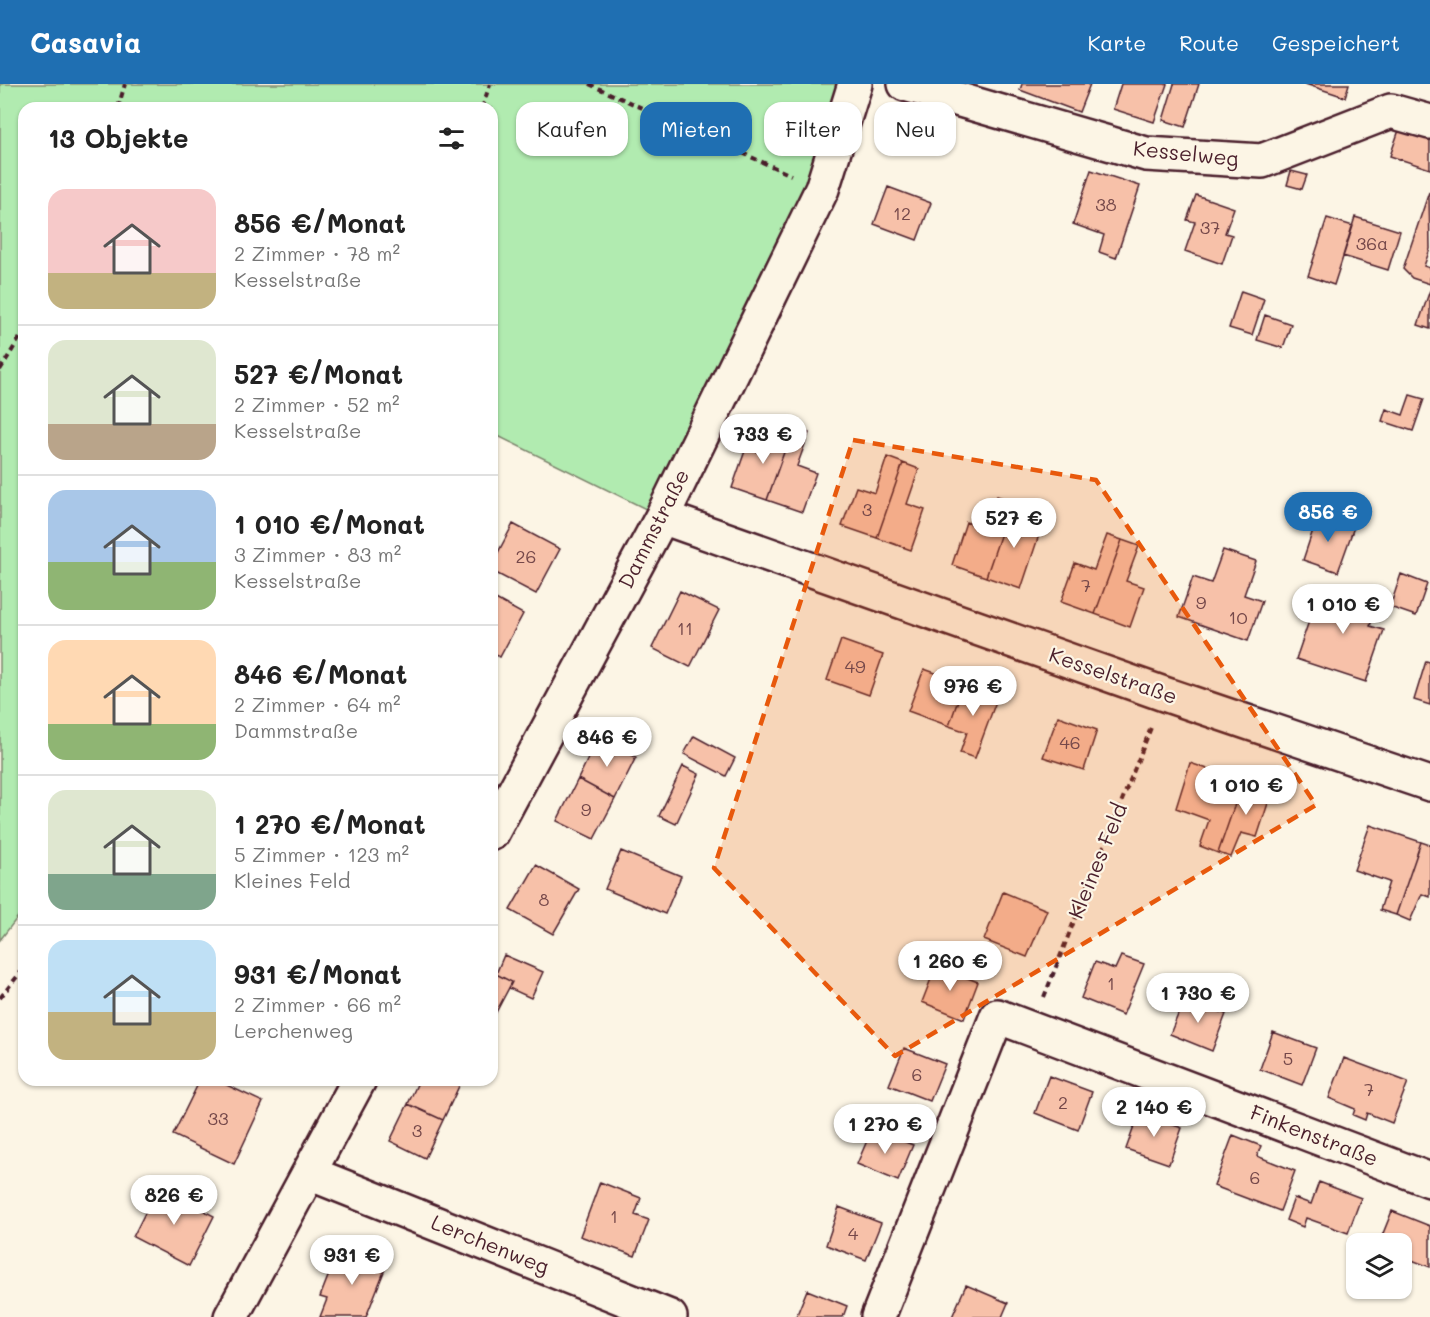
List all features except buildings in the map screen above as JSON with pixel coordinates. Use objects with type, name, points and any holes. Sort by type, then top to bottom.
[{"type":"street","name":"Dammstraße","points":[[498,822],[662,517],[822,189],[855,84]]},
{"type":"street","name":"Kesselweg","points":[[905,84],[1146,154],[1262,161],[1391,111],[1430,122]]},
{"type":"street","name":"Kesselstraße","points":[[662,517],[1164,694],[1430,784]]},
{"type":"street","name":"Finkenstraße","points":[[878,1317],[997,1016],[1430,1180]]},
{"type":"street","points":[[231,1317],[356,1086]]},
{"type":"street","name":"Lerchenweg","points":[[309,1173],[670,1317]]},
{"type":"path","points":[[120,102],[125,84]]},
{"type":"path","points":[[484,102],[489,84]]},
{"type":"path","points":[[589,84],[822,189]]},
{"type":"path","points":[[0,370],[18,341]]},
{"type":"path","name":"Kleines Feld","points":[[1031,1029],[1164,694]]},
{"type":"path","points":[[0,998],[18,976]]},
{"type":"highlighted area","points":[[853,440],[1096,480],[1316,805],[895,1056],[714,868]]},
{"type":"green space","points":[[0,84],[853,84],[845,102],[764,102],[764,156],[821,156],[662,517],[498,436],[498,102],[18,102],[18,917],[0,940]]}]
